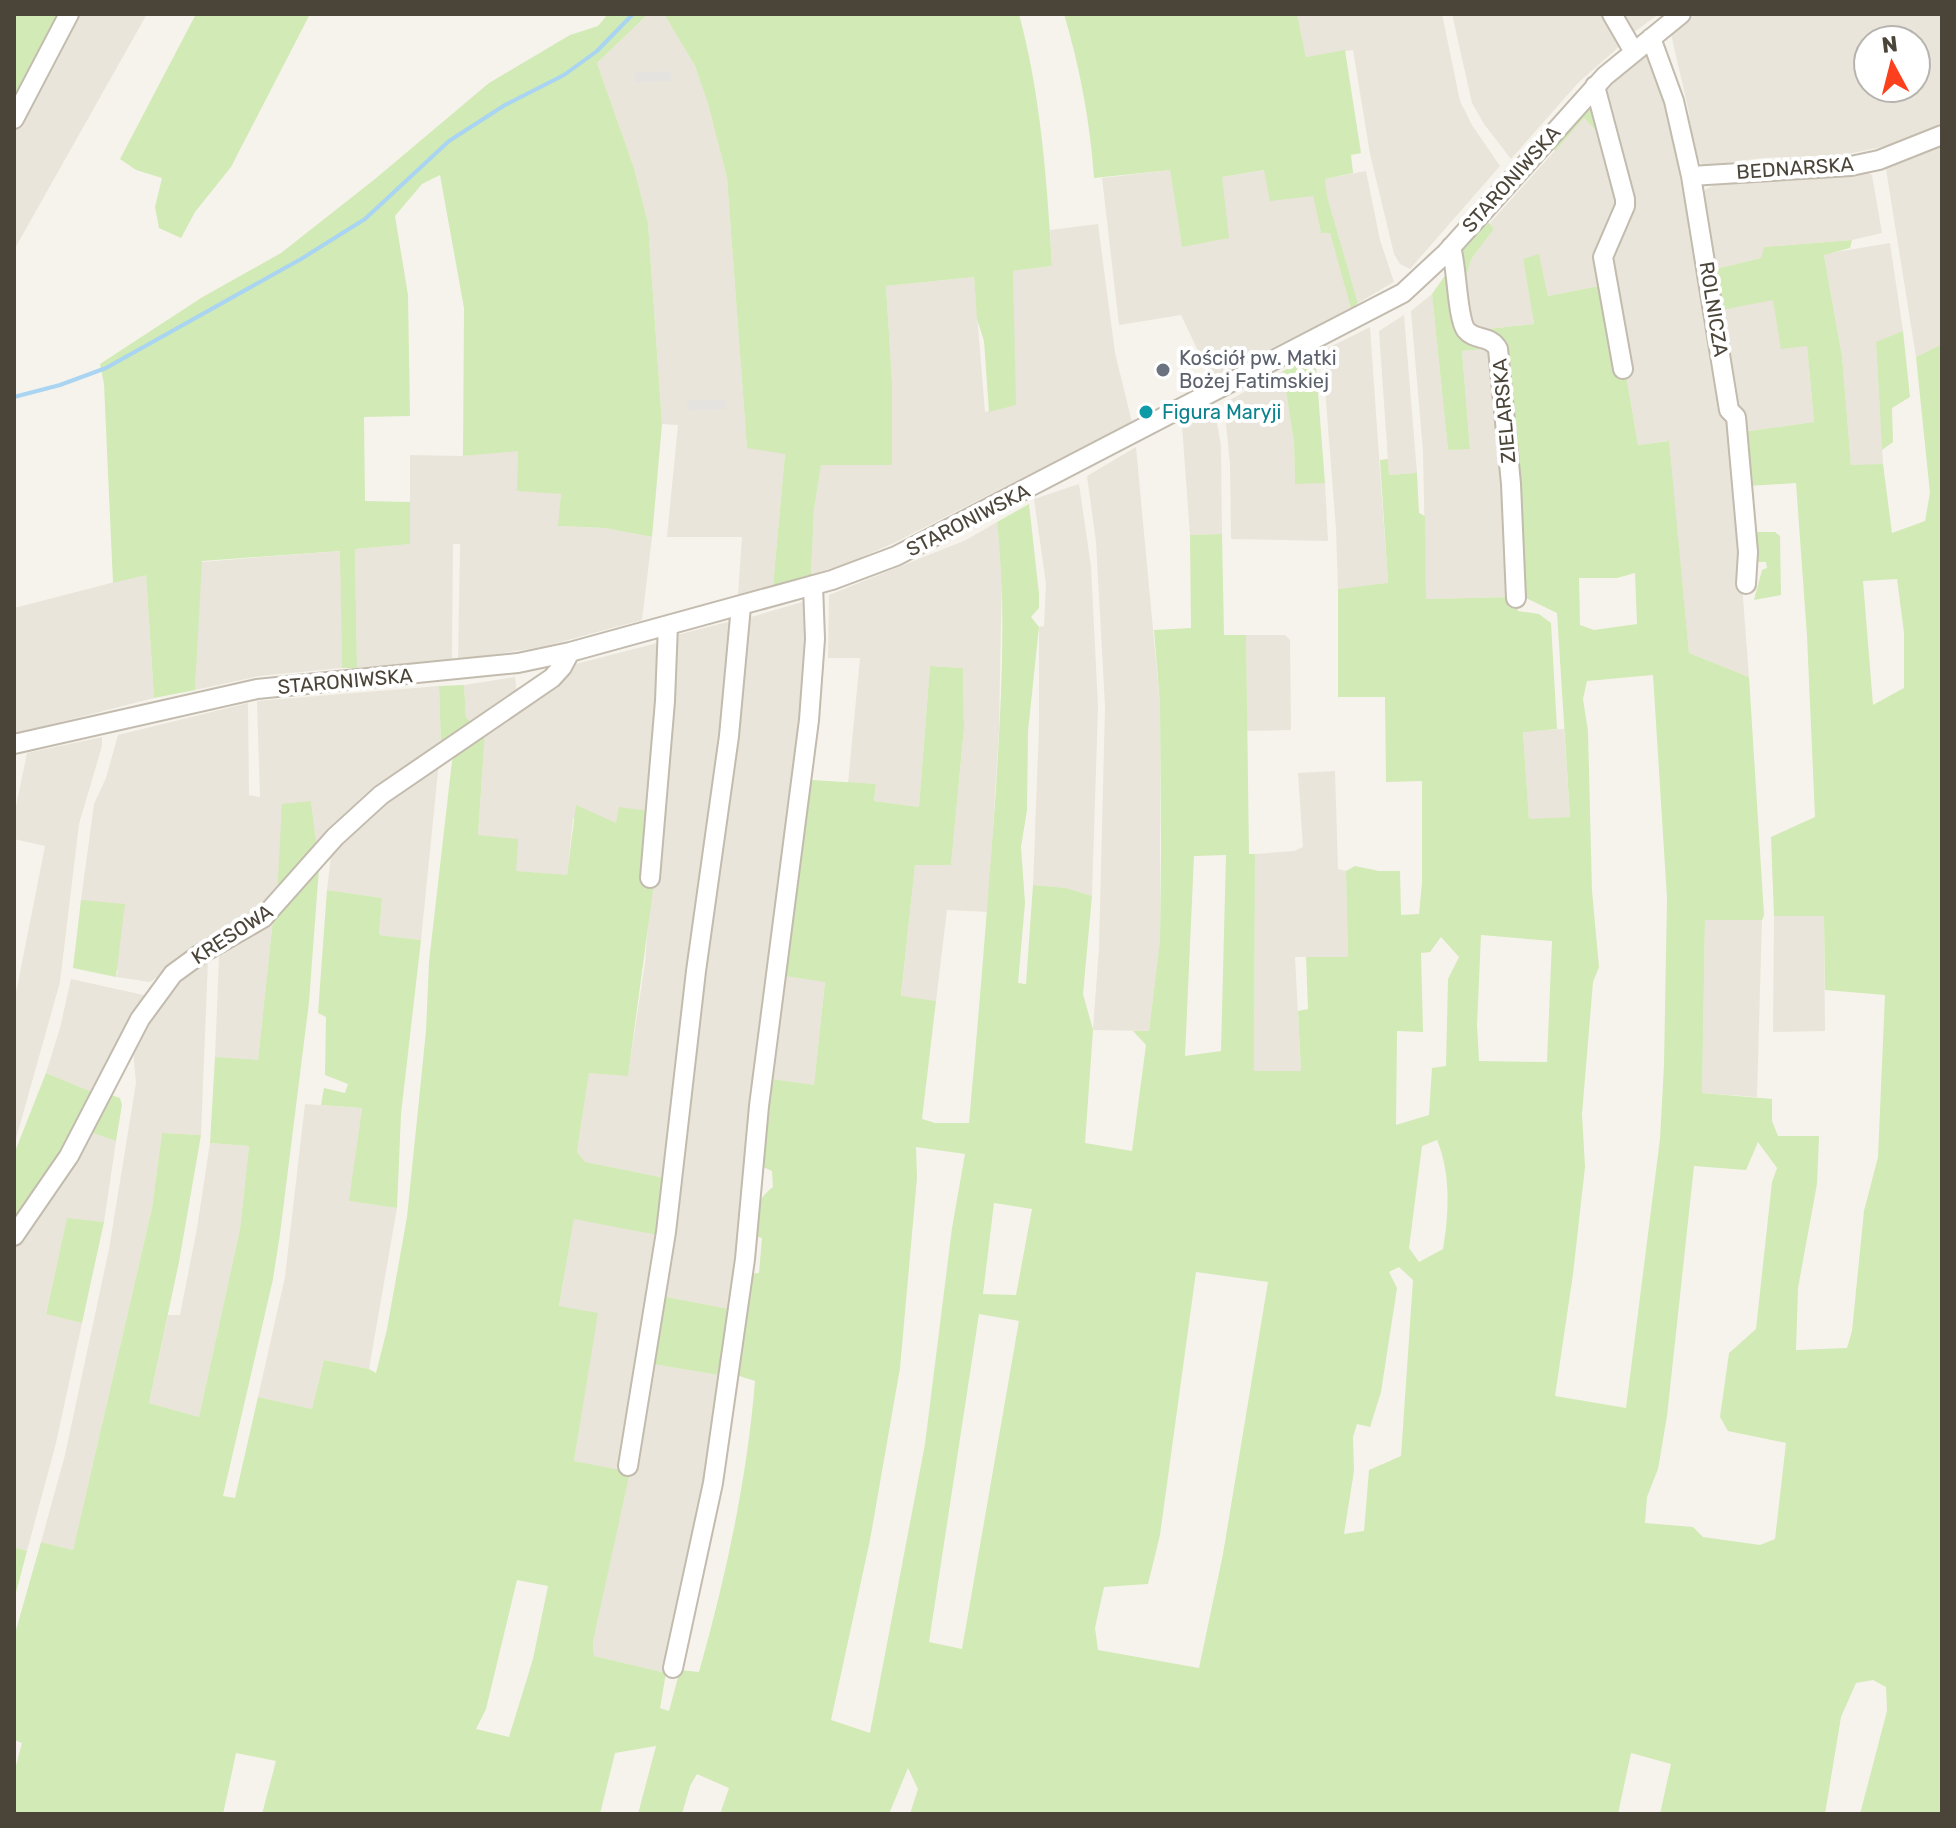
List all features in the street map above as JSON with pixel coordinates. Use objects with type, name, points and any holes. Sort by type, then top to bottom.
[{"type":"street","points":[[14,119],[69,14]]},
{"type":"street","points":[[1612,14],[1634,52]]},
{"type":"street","name":"STARONIWSKA","points":[[14,744],[257,689],[518,663],[741,606],[866,569],[918,545],[1403,293],[1451,247],[1595,86],[1681,14]]},
{"type":"street","name":"ROLNICZA","points":[[1651,38],[1674,101],[1691,176],[1729,410],[1736,417],[1748,552],[1746,584]]},
{"type":"street","points":[[1595,86],[1625,199],[1625,206],[1603,257],[1623,369]]},
{"type":"street","name":"BEDNARSKA","points":[[1691,176],[1851,166],[1893,155],[1942,135]]},
{"type":"street","name":"ZIELARSKA","points":[[1451,247],[1465,329],[1488,339],[1498,349],[1511,484],[1516,598]]},
{"type":"street","points":[[673,1668],[713,1483],[745,1259],[759,1106],[809,720],[815,639],[813,585]]},
{"type":"street","points":[[628,1466],[666,1232],[696,971],[729,736],[741,606]]},
{"type":"street","points":[[650,878],[665,701],[668,625]]},
{"type":"street","name":"KRESOWA","points":[[14,1236],[69,1156],[140,1019],[173,974],[263,918],[335,837],[388,790],[552,678],[570,652]]},
{"type":"street","points":[[518,663],[524,698]]},
{"type":"shaded area","points":[[74,14],[147,14],[14,250],[14,125]]},
{"type":"shaded area","points":[[648,14],[664,14],[695,66],[727,178],[747,447],[785,453],[773,586],[738,595],[742,537],[667,537],[678,425],[662,424],[648,223],[634,168],[597,63]]},
{"type":"shaded area","points":[[1297,14],[1442,14],[1460,101],[1500,166],[1410,269],[1400,264],[1394,254],[1370,154],[1353,50],[1306,57]]},
{"type":"shaded area","points":[[1452,14],[1607,14],[1621,45],[1578,83],[1511,159],[1472,103]]},
{"type":"shaded area","points":[[1620,14],[1659,14],[1630,35]]},
{"type":"shaded area","points":[[1696,14],[1942,14],[1942,124],[1891,145],[1843,155],[1763,158],[1703,166],[1695,154],[1671,34]]},
{"type":"shaded area","points":[[1642,56],[1651,57],[1659,67],[1724,401],[1749,677],[1689,653],[1668,441],[1638,445],[1607,258],[1626,220],[1603,92]]},
{"type":"shaded area","points":[[671,71],[672,81],[635,82],[635,73]]},
{"type":"shaded area","points":[[1584,118],[1601,136],[1618,203],[1604,285],[1548,296],[1539,255],[1523,259],[1534,324],[1479,330],[1470,322],[1466,276],[1472,258],[1494,229],[1489,224]]},
{"type":"shaded area","points":[[1942,143],[1942,344],[1916,357],[1886,169],[1893,162]]},
{"type":"shaded area","points":[[1170,170],[1182,246],[1222,177],[1265,170],[1313,195],[1321,233],[1330,232],[1351,309],[1211,378],[1181,315],[1119,325],[1102,178]]},
{"type":"shaded area","points":[[1366,171],[1380,240],[1394,282],[1358,303],[1324,179]]},
{"type":"shaded area","points":[[1863,171],[1872,175],[1882,233],[1852,240],[1765,247],[1761,258],[1716,269],[1703,191],[1747,177]]},
{"type":"shaded area","points":[[1098,224],[1115,353],[1132,422],[896,542],[811,575],[814,510],[821,464],[892,465],[892,381],[886,286],[974,277],[985,412],[1015,405],[1013,271],[1052,266],[1050,230]]},
{"type":"shaded area","points":[[1890,243],[1903,331],[1876,343],[1883,464],[1851,466],[1842,356],[1824,254]]},
{"type":"shaded area","points":[[1432,294],[1448,450],[1470,448],[1462,351],[1495,348],[1512,597],[1426,599],[1423,452],[1411,311]]},
{"type":"shaded area","points":[[1774,299],[1807,346],[1814,422],[1742,432],[1722,310]]},
{"type":"shaded area","points":[[1404,315],[1417,473],[1389,475],[1379,331]]},
{"type":"shaded area","points":[[1370,327],[1388,584],[1338,589],[1322,351]]},
{"type":"shaded area","points":[[1283,371],[1294,443],[1295,483],[1325,483],[1328,541],[1231,539],[1230,465],[1224,403]]},
{"type":"shaded area","points":[[726,399],[726,409],[687,411],[687,401]]},
{"type":"shaded area","points":[[1214,408],[1221,445],[1222,534],[1190,535],[1182,425]]},
{"type":"shaded area","points":[[1136,447],[1160,704],[1160,940],[1149,1031],[1093,1030],[1099,947],[1105,706],[1096,542],[1087,476]]},
{"type":"shaded area","points":[[518,450],[561,494],[559,526],[605,528],[652,537],[642,620],[542,647],[458,660],[460,544],[453,544],[452,661],[357,668],[355,549],[410,544],[410,455],[463,456]]},
{"type":"shaded area","points":[[1079,484],[1091,566],[1098,707],[1092,896],[1066,888],[1033,885],[1039,627],[1044,626],[1046,584],[1034,499]]},
{"type":"shaded area","points":[[997,522],[1002,569],[999,730],[988,912],[947,910],[936,1001],[901,997],[915,865],[951,865],[964,728],[963,668],[930,666],[919,807],[874,801],[876,784],[848,784],[860,658],[828,658],[829,595],[966,540]]},
{"type":"shaded area","points":[[341,551],[342,668],[259,676],[195,690],[201,562]]},
{"type":"shaded area","points":[[146,574],[154,698],[14,734],[14,608]]},
{"type":"shaded area","points":[[809,600],[810,664],[734,1310],[662,1296],[744,619]]},
{"type":"shaded area","points":[[735,620],[665,1178],[584,1162],[577,1152],[589,1072],[628,1075],[645,963],[673,636]]},
{"type":"shaded area","points":[[1246,635],[1285,635],[1290,640],[1291,730],[1247,731]]},
{"type":"shaded area","points":[[661,642],[650,811],[617,823],[573,819],[567,876],[516,871],[478,835],[485,733],[572,665]]},
{"type":"shaded area","points":[[515,677],[517,696],[473,725],[466,717],[464,685]]},
{"type":"shaded area","points":[[439,686],[441,745],[317,848],[311,801],[277,896],[239,926],[150,982],[116,977],[118,972],[81,900],[94,804],[106,778],[118,735],[248,703],[249,795],[260,797],[257,701]]},
{"type":"shaded area","points":[[1564,729],[1570,817],[1529,820],[1523,731]]},
{"type":"shaded area","points":[[102,737],[79,824],[60,982],[14,1146],[14,1003],[45,846],[14,839],[14,816],[27,753]]},
{"type":"shaded area","points":[[439,762],[421,940],[379,935],[382,898],[327,890],[332,847],[412,780]]},
{"type":"shaded area","points":[[1335,771],[1338,869],[1346,871],[1348,957],[1295,957],[1301,1071],[1254,1071],[1255,854],[1294,851],[1303,847],[1298,773]]},
{"type":"shaded area","points":[[1774,916],[1824,916],[1825,1031],[1773,1032]]},
{"type":"shaded area","points":[[273,919],[258,1061],[215,1057],[219,957],[225,947]]},
{"type":"shaded area","points":[[1705,920],[1762,920],[1757,1097],[1702,1093]]},
{"type":"shaded area","points":[[208,959],[201,1135],[162,1133],[152,1208],[73,1550],[41,1542],[65,1455],[109,1249],[136,1083],[133,1050],[169,988]]},
{"type":"shaded area","points":[[785,976],[825,981],[814,1086],[771,1079]]},
{"type":"shaded area","points":[[71,979],[148,996],[97,1094],[46,1073]]},
{"type":"shaded area","points":[[305,1104],[362,1108],[350,1201],[397,1208],[369,1369],[324,1360],[312,1409],[258,1397],[285,1277]]},
{"type":"shaded area","points":[[90,1132],[116,1141],[104,1222],[67,1219],[46,1313],[82,1323],[56,1443],[27,1551],[14,1547],[14,1250]]},
{"type":"shaded area","points":[[210,1143],[249,1146],[240,1229],[199,1417],[149,1403],[168,1315],[180,1315]]},
{"type":"shaded area","points":[[574,1218],[657,1235],[621,1469],[574,1461],[597,1314],[559,1307]]},
{"type":"shaded area","points":[[653,1364],[724,1376],[716,1442],[666,1673],[594,1656],[593,1642]]},
{"type":"green space","points":[[14,14],[62,14],[14,103]]},
{"type":"green space","points":[[196,14],[310,14],[231,167],[195,212],[181,238],[159,228],[155,207],[162,178],[136,170],[120,159]]},
{"type":"green space","points":[[608,14],[648,14],[597,63],[634,168],[648,223],[662,424],[652,537],[605,528],[558,526],[561,494],[517,491],[518,451],[463,456],[464,308],[440,175],[422,184],[395,216],[408,295],[410,416],[364,417],[365,501],[410,502],[410,544],[355,549],[357,668],[342,668],[340,551],[202,561],[195,690],[154,698],[146,575],[113,583],[104,384],[100,364],[201,298],[281,253],[489,83],[570,35],[598,26]]},
{"type":"green space","points":[[664,14],[1019,14],[1033,76],[1045,171],[1052,266],[1013,271],[1016,405],[989,412],[984,341],[977,319],[974,277],[886,286],[892,381],[892,465],[821,465],[814,510],[811,575],[773,586],[785,454],[747,448],[727,178],[695,66]]},
{"type":"green space","points":[[1064,14],[1297,14],[1306,57],[1345,50],[1361,153],[1351,155],[1353,173],[1325,179],[1327,196],[1358,303],[1351,309],[1330,233],[1321,233],[1313,196],[1270,201],[1264,170],[1222,177],[1229,238],[1182,247],[1170,170],[1094,178],[1084,95]]},
{"type":"green space","points":[[1593,100],[1601,136],[1584,118],[1555,151],[1552,145]]},
{"type":"green space","points":[[1485,219],[1494,229],[1472,258],[1466,276],[1461,267],[1459,248]]},
{"type":"green space","points":[[1852,240],[1850,248],[1824,255],[1842,356],[1851,465],[1883,464],[1892,533],[1925,521],[1930,493],[1916,357],[1942,344],[1942,1814],[1860,1814],[1887,1711],[1886,1687],[1873,1680],[1856,1683],[1841,1717],[1825,1814],[1660,1814],[1671,1764],[1631,1753],[1618,1814],[910,1814],[918,1789],[908,1768],[889,1814],[720,1814],[729,1788],[697,1774],[682,1814],[638,1814],[656,1746],[615,1753],[600,1814],[262,1814],[276,1761],[236,1753],[223,1814],[14,1814],[14,1773],[22,1743],[14,1740],[14,1637],[41,1542],[73,1550],[152,1208],[162,1133],[201,1135],[179,1262],[149,1403],[199,1417],[240,1229],[249,1146],[210,1143],[215,1057],[258,1060],[273,919],[319,868],[309,1002],[280,1234],[273,1279],[223,1496],[235,1498],[258,1397],[312,1409],[324,1360],[376,1373],[407,1217],[426,1031],[429,962],[452,761],[459,750],[485,733],[478,835],[518,839],[516,871],[567,875],[576,805],[616,823],[619,807],[650,811],[654,883],[628,1076],[589,1073],[577,1152],[585,1162],[665,1178],[657,1235],[574,1219],[559,1306],[598,1313],[574,1461],[630,1472],[593,1642],[594,1656],[666,1673],[660,1708],[669,1711],[680,1670],[699,1672],[741,1491],[755,1381],[736,1375],[748,1274],[759,1273],[762,1238],[752,1235],[756,1214],[763,1197],[773,1187],[772,1171],[761,1166],[771,1079],[814,1085],[825,982],[785,976],[812,780],[876,784],[874,801],[919,807],[930,666],[963,668],[964,728],[951,865],[915,865],[901,996],[936,1001],[922,1119],[935,1123],[969,1123],[1000,723],[1002,622],[997,522],[1029,504],[1039,594],[1039,608],[1031,617],[1039,627],[1028,731],[1027,810],[1021,847],[1025,903],[1018,983],[1026,984],[1033,885],[1066,888],[1092,896],[1083,994],[1093,1030],[1085,1143],[1132,1151],[1146,1045],[1133,1031],[1149,1031],[1160,940],[1160,704],[1154,630],[1191,628],[1190,535],[1222,534],[1224,635],[1246,635],[1249,854],[1255,854],[1254,1071],[1301,1071],[1298,1011],[1308,1009],[1306,957],[1348,957],[1346,871],[1355,866],[1400,871],[1401,915],[1419,914],[1422,781],[1386,782],[1385,697],[1338,697],[1338,589],[1388,583],[1380,460],[1388,459],[1389,475],[1417,473],[1419,513],[1425,516],[1426,599],[1512,597],[1518,611],[1539,614],[1551,623],[1557,729],[1523,732],[1529,819],[1570,817],[1557,613],[1522,596],[1502,347],[1479,330],[1534,324],[1523,259],[1539,254],[1548,296],[1604,285],[1626,374],[1638,445],[1669,441],[1689,653],[1749,677],[1764,915],[1762,920],[1705,920],[1702,1093],[1772,1099],[1772,1121],[1778,1136],[1819,1136],[1817,1184],[1798,1288],[1796,1350],[1847,1348],[1852,1331],[1864,1211],[1878,1157],[1885,995],[1825,990],[1824,916],[1774,916],[1771,837],[1815,817],[1807,636],[1796,483],[1748,486],[1742,432],[1814,422],[1807,346],[1781,349],[1773,300],[1722,310],[1716,269],[1761,258],[1764,247]],"holes":[[[1635,573],[1637,624],[1594,630],[1580,625],[1579,578],[1617,578]],[[1897,579],[1904,633],[1904,688],[1873,705],[1863,581]],[[1653,675],[1667,898],[1664,1065],[1660,1139],[1626,1408],[1555,1396],[1585,1167],[1582,1114],[1593,982],[1599,967],[1592,891],[1588,731],[1583,699],[1587,681]],[[1226,855],[1221,1051],[1185,1056],[1194,856]],[[1481,935],[1552,941],[1547,1062],[1479,1061],[1477,1025]],[[1441,937],[1459,957],[1448,979],[1446,1066],[1432,1068],[1429,1115],[1396,1125],[1397,1031],[1423,1032],[1421,953],[1430,952]],[[1437,1140],[1447,1180],[1443,1249],[1419,1262],[1409,1248],[1422,1146]],[[1758,1142],[1777,1168],[1772,1182],[1756,1329],[1729,1353],[1720,1417],[1728,1431],[1786,1443],[1775,1539],[1760,1545],[1703,1537],[1693,1527],[1645,1523],[1647,1497],[1658,1469],[1667,1416],[1694,1166],[1746,1170]],[[916,1147],[965,1154],[952,1228],[925,1444],[870,1733],[831,1720],[870,1540],[900,1368],[917,1178]],[[994,1203],[1032,1209],[1016,1295],[983,1294]],[[1399,1267],[1413,1280],[1401,1456],[1369,1470],[1364,1531],[1344,1534],[1354,1471],[1353,1437],[1357,1424],[1370,1427],[1381,1392],[1397,1288],[1389,1272]],[[1196,1272],[1268,1282],[1223,1554],[1199,1668],[1098,1650],[1095,1628],[1104,1587],[1148,1584],[1160,1535]],[[979,1314],[1019,1321],[962,1649],[929,1642]],[[517,1580],[548,1586],[533,1659],[509,1737],[476,1729],[486,1709]]]},
{"type":"green space","points":[[1451,267],[1455,306],[1495,348],[1462,351],[1470,449],[1448,450],[1432,294]]},
{"type":"green space","points":[[1903,331],[1910,397],[1892,408],[1893,442],[1882,450],[1876,342]]},
{"type":"green space","points":[[1315,354],[1325,483],[1295,484],[1294,443],[1283,371]]},
{"type":"green space","points":[[1752,532],[1775,532],[1780,536],[1781,595],[1754,600],[1762,570],[1767,568],[1766,562],[1758,562],[1754,556]]},
{"type":"green space","points":[[464,685],[466,717],[473,725],[441,745],[439,686]]},
{"type":"green space","points":[[311,801],[317,848],[277,896],[282,804]]},
{"type":"green space","points":[[327,890],[382,898],[379,935],[421,940],[401,1114],[397,1208],[349,1201],[362,1108],[321,1105],[324,1088],[345,1093],[348,1084],[325,1075],[326,1017],[318,1013]]},
{"type":"green space","points":[[81,900],[125,904],[116,977],[73,968]]},
{"type":"green space","points":[[46,1073],[97,1094],[76,1137],[14,1227],[14,1154]]},
{"type":"green space","points":[[111,1095],[120,1098],[122,1105],[116,1141],[90,1132],[106,1098]]},
{"type":"green space","points":[[67,1218],[104,1222],[82,1323],[46,1314]]},
{"type":"green space","points":[[662,1296],[734,1310],[724,1376],[653,1364]]},
{"type":"green space","points":[[14,1547],[27,1551],[14,1600]]},
{"type":"waterway","points":[[14,397],[106,368],[301,259],[365,219],[449,141],[505,105],[564,75],[597,51],[633,14]]},
{"type":"place","name":"Kościół pw. Matki Bożej Fatimskiej","points":[[1163,370]]},
{"type":"place","name":"Figura Maryji","points":[[1146,412]]}]
